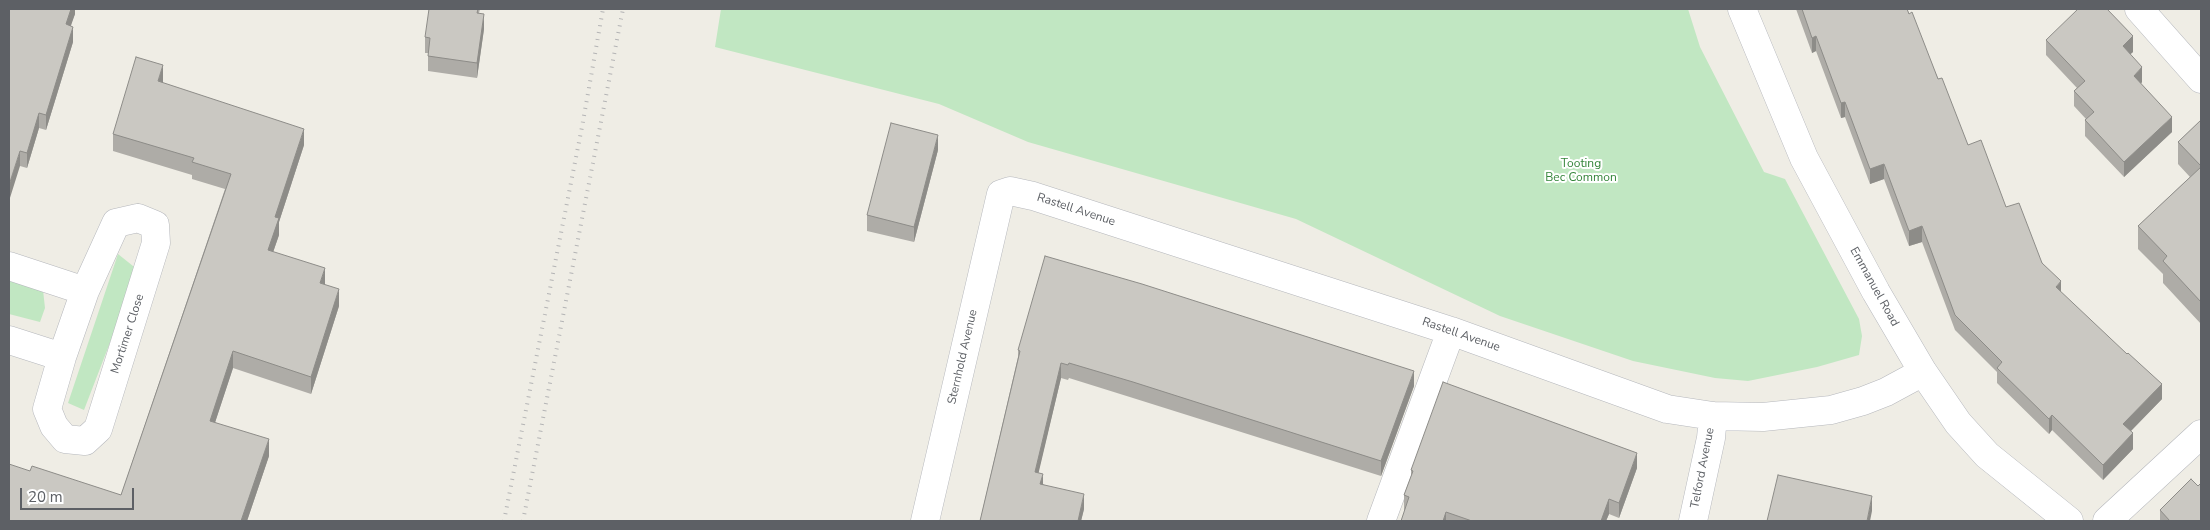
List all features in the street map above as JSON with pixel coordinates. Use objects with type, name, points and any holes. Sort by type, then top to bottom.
[{"type":"street","name":"Emmanuel Road","points":[[1742,9],[1804,158],[1876,292],[1922,372],[1958,423],[1987,455],[2070,521]]},
{"type":"street","points":[[2138,9],[2201,79]]},
{"type":"street","name":"Rastell Avenue","points":[[1000,194],[1010,191],[1032,196],[1451,331],[1668,409],[1713,416],[1763,417],[1831,410],[1886,392],[1922,372]]},
{"type":"street","name":"Sternhold Avenue","points":[[925,521],[1000,194]]},
{"type":"street","name":"Mortimer Close","points":[[138,218],[154,225],[156,244],[101,419],[98,428],[85,442],[65,439],[54,426],[48,409],[62,357],[85,291],[116,223],[138,218]]},
{"type":"street","points":[[9,266],[85,291]]},
{"type":"street","points":[[1381,521],[1451,331]]},
{"type":"street","points":[[9,340],[62,357]]},
{"type":"street","name":"Telford Avenue","points":[[1693,521],[1711,438],[1713,416]]},
{"type":"street","points":[[2107,521],[2201,434]]},
{"type":"green space","name":"Tooting Bec Common","points":[[721,9],[1688,9],[1700,47],[1764,172],[1785,179],[1859,319],[1862,336],[1859,355],[1817,367],[1748,381],[1715,378],[1633,361],[1500,316],[1296,219],[1028,142],[939,104],[715,47]]},
{"type":"green space","points":[[118,254],[138,270],[84,410],[68,403]]},
{"type":"green space","points":[[9,279],[43,290],[45,308],[40,322],[9,314]]},
{"type":"building","points":[[9,9],[71,9],[66,24],[73,27],[46,115],[39,113],[27,153],[20,151],[9,185]]},
{"type":"building","points":[[429,9],[478,9],[477,13],[484,14],[477,63],[428,56],[430,38],[425,37]]},
{"type":"building","points":[[1802,9],[1907,9],[1909,14],[1912,12],[1938,79],[1942,78],[1968,145],[1981,140],[2006,207],[2019,203],[2042,263],[2061,281],[2056,287],[2162,384],[2123,424],[2133,433],[2103,465],[2052,415],[2049,419],[1997,368],[2002,362],[1955,315],[1922,226],[1909,231],[1884,164],[1870,169],[1845,102],[1841,103],[1816,36],[1812,38]]},
{"type":"building","points":[[2078,9],[2107,9],[2133,36],[2123,46],[2142,67],[2134,76],[2172,117],[2124,162],[2085,120],[2094,112],[2074,91],[2085,81],[2046,40]]},
{"type":"building","points":[[136,57],[163,65],[158,81],[304,129],[275,217],[279,218],[268,250],[325,268],[320,283],[339,289],[311,377],[233,351],[210,421],[269,439],[241,521],[9,521],[9,464],[30,471],[32,466],[121,495],[231,174],[192,162],[194,158],[113,134]]},
{"type":"building","points":[[2201,120],[2201,166],[2178,142]]},
{"type":"building","points":[[891,123],[938,135],[914,227],[867,215]]},
{"type":"building","points":[[2201,167],[2201,302],[2163,261],[2167,256],[2138,226]]},
{"type":"building","points":[[1045,256],[1142,284],[1414,371],[1381,461],[1133,382],[1069,363],[1068,365],[1061,363],[1035,472],[1043,474],[1040,484],[1084,494],[1078,521],[980,521],[1020,351],[1018,350]]},
{"type":"building","points":[[1443,382],[1637,453],[1619,503],[1609,499],[1601,521],[1472,521],[1446,512],[1443,521],[1401,521],[1409,497],[1404,495],[1413,471],[1411,470]]},
{"type":"building","points":[[1778,475],[1872,496],[1867,521],[1767,521]]},
{"type":"building","points":[[2191,479],[2198,486],[2201,483],[2201,521],[2170,521],[2160,510]]},
{"type":"railway","points":[[504,521],[582,127],[603,9]]},
{"type":"railway","points":[[523,521],[623,9]]}]
